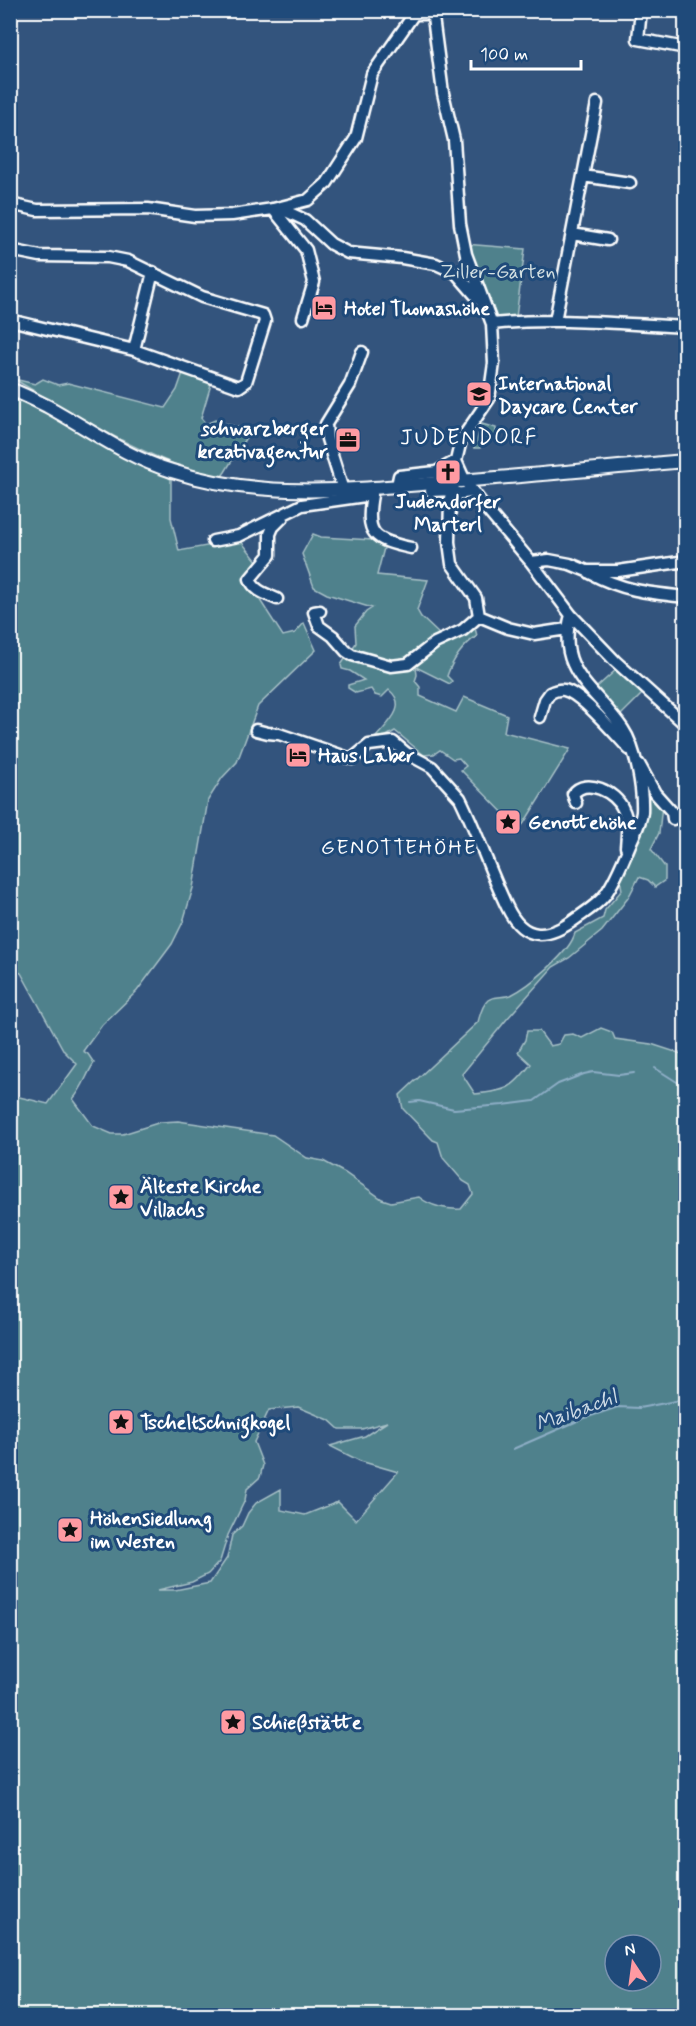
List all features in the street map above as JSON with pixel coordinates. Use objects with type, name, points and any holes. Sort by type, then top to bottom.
[{"type":"main road","points":[[10,388],[47,406],[127,454],[169,470],[215,483],[246,488],[372,491],[397,486],[686,461]]},
{"type":"street","points":[[641,10],[638,39],[686,48]]},
{"type":"street","points":[[10,204],[37,210],[148,209],[195,216],[232,215],[276,209],[308,200],[327,183],[356,138],[372,74],[409,13],[432,12],[443,93],[454,140],[460,224],[466,254],[492,324],[494,363],[489,399],[461,440],[456,460],[465,481],[473,492],[571,615],[615,661],[686,725]]},
{"type":"street","points":[[555,321],[597,104]]},
{"type":"street","points":[[583,176],[630,183]]},
{"type":"street","points":[[276,209],[305,220],[331,244],[348,253],[436,264],[456,273],[484,305]]},
{"type":"street","points":[[276,209],[306,250],[314,282],[303,318]]},
{"type":"street","points":[[572,234],[608,240]]},
{"type":"street","points":[[10,250],[40,256],[108,257],[128,261],[202,297],[263,315],[266,321],[246,382],[239,387],[134,350],[10,320]]},
{"type":"street","points":[[134,350],[153,272]]},
{"type":"street","points":[[492,324],[517,321],[555,321],[686,327]]},
{"type":"street","points":[[343,490],[327,439],[326,424],[350,385],[362,352]]},
{"type":"street","points":[[397,486],[399,476],[436,472],[456,460]]},
{"type":"street","points":[[431,491],[454,490],[457,493]]},
{"type":"street","points":[[213,542],[239,536],[302,505],[372,491],[368,517],[372,529],[387,543],[411,548]]},
{"type":"street","points":[[473,492],[453,494],[450,498],[449,542],[452,564],[476,598],[479,616]]},
{"type":"street","points":[[277,599],[258,590],[252,585],[250,579],[270,555],[270,534],[273,527],[287,513]]},
{"type":"street","points":[[531,562],[549,560],[570,564],[605,581],[638,592],[686,597]]},
{"type":"street","points":[[587,571],[618,571],[686,561]]},
{"type":"street","points":[[320,611],[314,612],[319,626],[333,636],[346,651],[352,655],[398,666],[408,664],[435,643],[463,630],[479,616]]},
{"type":"street","points":[[571,615],[567,629],[567,652],[592,694],[624,730],[633,753],[655,793],[672,812],[673,819]]},
{"type":"street","points":[[479,616],[507,628],[534,634],[567,629]]},
{"type":"street","points":[[256,730],[268,734],[279,734],[352,759],[369,745],[393,742],[406,753],[428,764],[460,798],[509,910],[522,928],[532,933],[552,933],[592,908],[609,889],[626,856],[642,815],[642,796],[633,753],[599,716],[571,693],[564,690],[550,693],[545,700],[540,717]]},
{"type":"street","points":[[576,803],[572,797],[574,792],[585,787],[603,791],[616,799],[627,821],[626,856]]},
{"type":"green space","name":"Ziller-Garten","points":[[464,244],[525,249],[516,317],[498,319],[489,315]]},
{"type":"green space","points":[[184,370],[212,381],[201,418],[206,424],[215,420],[251,429],[219,480],[139,449],[14,379],[35,384],[43,379],[58,385],[68,383],[165,408],[177,390]]},
{"type":"green space","points":[[11,395],[171,479],[171,518],[179,551],[240,540],[257,561],[247,580],[283,636],[295,633],[304,623],[316,650],[258,706],[237,762],[222,778],[208,800],[193,888],[183,922],[172,944],[137,991],[102,1025],[83,1051],[94,1063],[73,1099],[93,1126],[112,1134],[123,1134],[161,1122],[178,1121],[273,1135],[307,1158],[323,1161],[345,1173],[382,1199],[391,1202],[419,1197],[439,1207],[461,1209],[473,1194],[470,1185],[463,1181],[443,1158],[438,1142],[433,1140],[403,1109],[400,1095],[478,1022],[488,1000],[511,995],[528,984],[557,959],[572,941],[575,933],[603,918],[605,910],[622,890],[619,874],[644,820],[647,794],[662,805],[659,833],[651,849],[665,867],[665,880],[655,887],[648,880],[639,877],[628,898],[602,931],[569,958],[553,967],[462,1074],[475,1094],[495,1092],[513,1084],[531,1064],[518,1052],[527,1031],[539,1031],[550,1046],[559,1044],[564,1035],[573,1034],[582,1038],[601,1028],[612,1032],[615,1039],[651,1044],[685,1055],[685,2015],[11,2015],[11,1095],[48,1104],[77,1064],[64,1051],[21,973],[11,969]],"holes":[[[298,1407],[329,1420],[339,1429],[362,1429],[387,1422],[365,1436],[330,1446],[360,1461],[398,1472],[356,1520],[338,1502],[305,1515],[281,1510],[281,1489],[256,1503],[248,1513],[242,1526],[232,1535],[227,1558],[210,1583],[175,1590],[158,1590],[192,1582],[208,1574],[220,1561],[228,1535],[245,1500],[247,1489],[260,1477],[263,1465],[254,1442],[269,1410]]]},
{"type":"green space","points":[[482,424],[496,428],[496,435],[482,443],[480,448],[474,448]]},
{"type":"green space","points":[[313,534],[321,537],[373,540],[384,548],[377,575],[428,580],[417,610],[421,617],[441,636],[474,624],[477,636],[463,649],[452,665],[447,676],[452,681],[450,684],[416,667],[415,681],[420,687],[420,696],[456,712],[464,697],[507,715],[504,732],[570,749],[519,829],[461,770],[466,766],[459,758],[453,759],[440,750],[434,754],[424,755],[395,731],[383,738],[376,737],[391,720],[397,708],[395,696],[389,690],[382,697],[375,695],[371,689],[356,693],[348,688],[348,685],[364,680],[342,669],[341,665],[356,643],[355,626],[372,608],[327,594],[314,587],[302,554]]},
{"type":"green space","points":[[617,669],[642,694],[618,718],[600,697],[597,687]]},
{"type":"waterway","points":[[655,1068],[677,1082],[686,1081]]},
{"type":"waterway","points":[[410,1102],[419,1101],[454,1109],[534,1101],[558,1084],[584,1074],[593,1072],[619,1075],[634,1073]]},
{"type":"waterway","name":"Maibachl","points":[[513,1449],[582,1419],[618,1407],[639,1408],[686,1399]]},
{"type":"place","name":"Hotel Thomashöhe","points":[[324,308]]},
{"type":"place","name":"International Daycare Center","points":[[479,394]]},
{"type":"place","name":"schwarzberger kreativagentur","points":[[348,440]]},
{"type":"place","name":"Judendorfer Marterl","points":[[448,472]]},
{"type":"place","name":"Haus Laber","points":[[298,755]]},
{"type":"place","name":"Genottehöhe","points":[[508,822]]},
{"type":"place","name":"Älteste Kirche Villachs","points":[[121,1197]]},
{"type":"place","name":"Tscheltschnigkogel","points":[[121,1422]]},
{"type":"place","name":"Höhensiedlung im Westen","points":[[70,1530]]},
{"type":"place","name":"Schießstätte","points":[[233,1722]]},
{"type":"district","name":"JUDENDORF","points":[[469,436]]},
{"type":"district","name":"GENOTTEHÖHE","points":[[399,847]]}]
